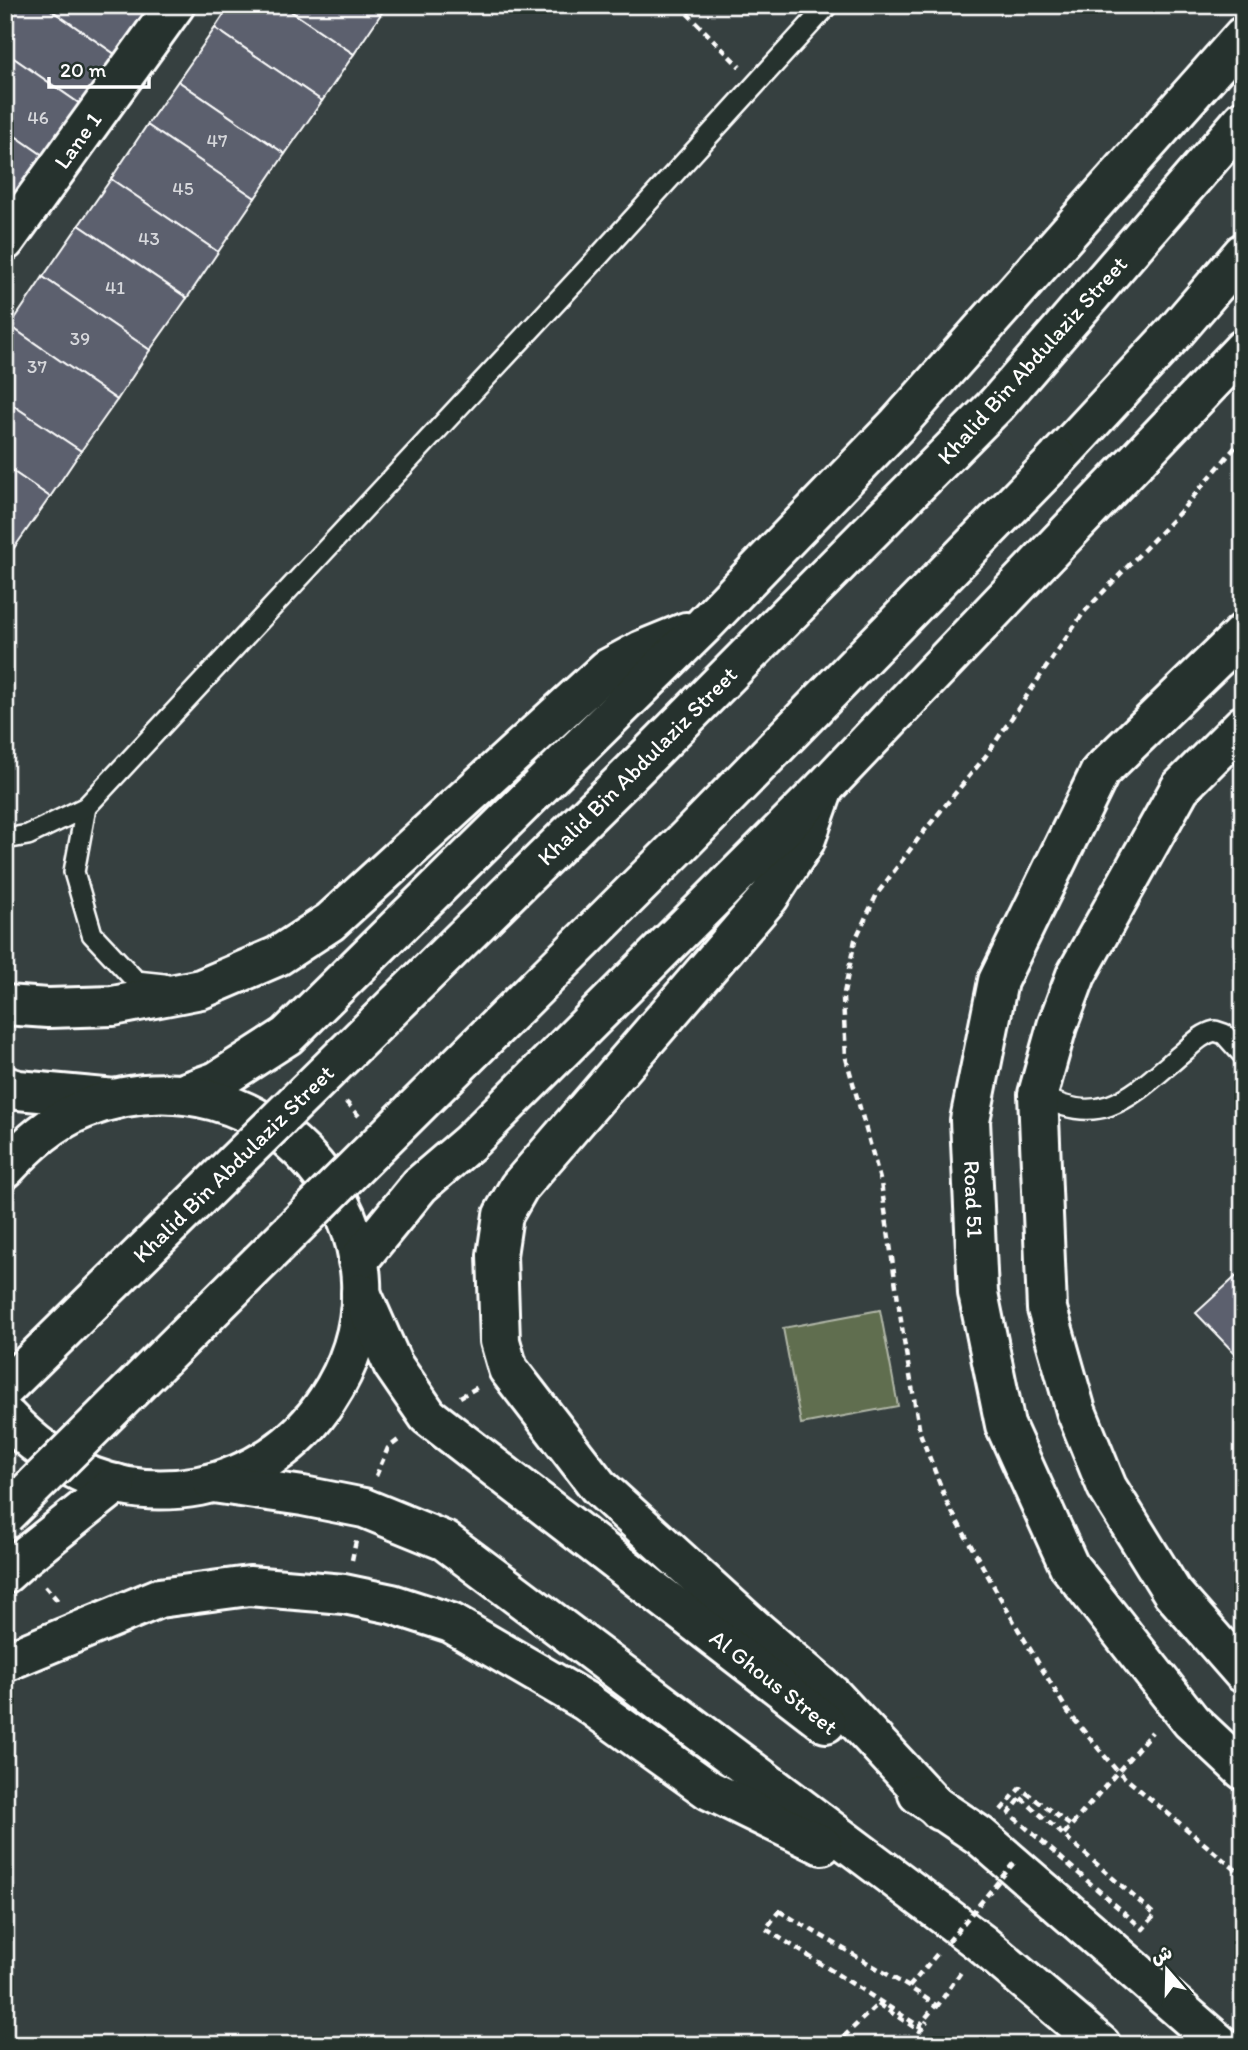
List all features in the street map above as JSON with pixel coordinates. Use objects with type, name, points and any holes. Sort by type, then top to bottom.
[{"type":"main road","name":"Lane 1","points":[[5,241],[175,5]]},
{"type":"main road","points":[[181,1094],[217,1081],[288,1036],[704,625],[898,424],[1243,36]]},
{"type":"main road","name":"Khalid Bin Abdulaziz Street","points":[[5,1388],[632,772],[997,404],[1243,120]]},
{"type":"main road","points":[[5,1515],[687,838],[1058,458],[1175,332],[1243,253]]},
{"type":"main road","points":[[359,1277],[420,1185],[469,1143],[824,788],[1243,349]]},
{"type":"main road","points":[[5,1005],[48,1009],[113,1006],[201,989],[278,956],[330,922],[607,669],[642,650],[704,625]]},
{"type":"main road","name":"Road 51","points":[[1243,633],[1100,772],[998,981],[970,1120],[978,1293],[1005,1425],[1069,1566],[1191,1721],[1243,1770]]},
{"type":"main road","points":[[1243,725],[1180,788],[1076,975],[1057,1026],[1038,1094],[1047,1309],[1076,1411],[1107,1488],[1172,1592],[1243,1673]]},
{"type":"main road","points":[[824,788],[805,841],[769,897],[519,1187],[503,1215],[497,1255],[500,1341],[508,1369],[598,1486],[833,1696],[940,1811]]},
{"type":"main road","points":[[5,1086],[18,1090],[115,1099]]},
{"type":"main road","points":[[5,1169],[27,1145],[54,1125],[83,1109],[115,1099],[148,1094],[181,1094],[214,1100],[244,1111],[273,1127],[299,1147],[320,1171],[338,1199],[351,1229],[359,1277],[358,1325],[350,1357],[337,1386],[319,1413],[297,1437],[272,1457],[243,1472],[213,1483],[181,1489],[149,1490],[116,1485],[84,1475],[55,1459],[28,1440],[5,1415]]},
{"type":"main road","name":"Al Ghous Street","points":[[359,1277],[393,1365],[428,1416],[940,1811],[980,1836],[1221,2045]]},
{"type":"main road","points":[[213,1483],[364,1508],[445,1541],[903,1884],[964,1942],[1101,2045]]},
{"type":"main road","points":[[5,1574],[116,1485]]},
{"type":"main road","points":[[5,1662],[159,1598],[249,1586],[344,1594],[392,1604],[451,1623],[585,1701],[709,1790],[903,1884]]},
{"type":"lane","points":[[5,839],[28,835],[86,807],[589,267],[828,5]]},
{"type":"lane","points":[[86,807],[74,872],[92,934],[136,981],[201,989]]},
{"type":"lane","points":[[1038,1094],[1060,1105],[1085,1110],[1118,1104],[1200,1038],[1215,1031],[1224,1034],[1243,1055]]},
{"type":"path","points":[[679,5],[757,84]]},
{"type":"path","points":[[1064,1834],[1151,1731],[1160,1740]]},
{"type":"path","points":[[980,1836],[1020,1788],[1072,1826]]},
{"type":"path","points":[[1021,1798],[1064,1834],[1155,1915],[1143,1930],[1009,1813],[1021,1798]]},
{"type":"path","points":[[879,2002],[919,2026],[936,2005],[909,1987],[779,1910],[766,1928],[920,2031],[964,1942],[1017,1860]]},
{"type":"path","points":[[909,1987],[964,1942]]},
{"type":"path","points":[[835,2045],[879,2002]]},
{"type":"green space","points":[[880,1310],[898,1406],[801,1424],[783,1328]]},
{"type":"building","points":[[5,5],[44,5],[115,54],[80,104],[5,52]]},
{"type":"building","points":[[44,5],[149,5],[115,54]]},
{"type":"building","points":[[230,5],[282,5],[354,54],[322,101],[215,28]]},
{"type":"building","points":[[282,5],[387,5],[354,54]]},
{"type":"building","points":[[215,28],[322,101],[285,154],[178,81]]},
{"type":"building","points":[[5,52],[80,104],[44,156],[5,129]]},
{"type":"building","points":[[178,81],[285,154],[255,198],[147,125]]},
{"type":"building","points":[[147,125],[255,198],[218,252],[111,179]]},
{"type":"building","points":[[5,129],[44,156],[12,202],[5,197]]},
{"type":"building","points":[[111,179],[218,252],[187,298],[79,225]]},
{"type":"building","points":[[79,225],[187,298],[150,350],[43,277]]},
{"type":"building","points":[[43,277],[150,350],[117,400],[10,326]]},
{"type":"building","points":[[10,326],[117,400],[81,451],[5,400],[5,333]]},
{"type":"building","points":[[5,400],[81,451],[50,497],[5,466]]},
{"type":"building","points":[[5,466],[50,497],[14,548],[5,542]]},
{"type":"building","points":[[1243,1270],[1243,1356],[1240,1359],[1196,1313]]}]
